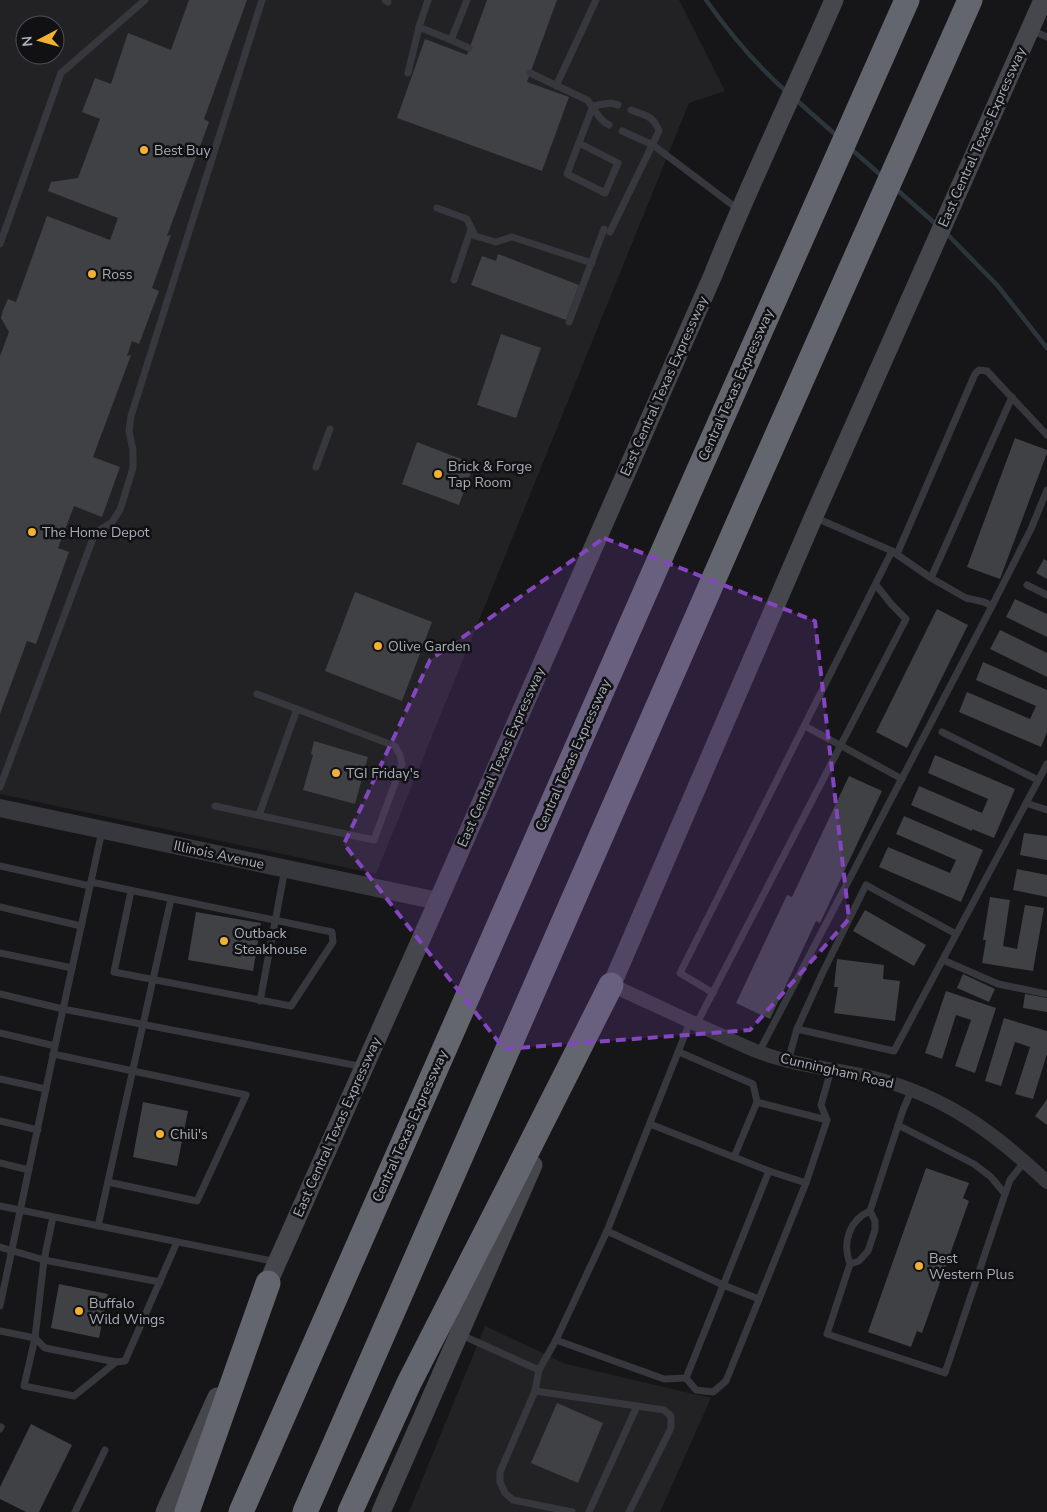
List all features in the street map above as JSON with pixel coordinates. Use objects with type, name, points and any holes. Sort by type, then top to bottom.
[{"type":"highway","name":"Central Texas Expressway","points":[[241,1512],[907,0]]},
{"type":"highway","points":[[305,1512],[970,0]]},
{"type":"highway","points":[[350,1512],[408,1383],[611,985]]},
{"type":"highway","points":[[187,1512],[272,1272]]},
{"type":"main road","name":"East Central Texas Expressway","points":[[165,1512],[438,901],[713,275],[739,210],[772,141],[834,0]]},
{"type":"main road","name":"East Central Texas Expressway","points":[[381,1512],[814,516],[1043,0]]},
{"type":"street","name":"Illinois Avenue","points":[[0,808],[438,901]]},
{"type":"street","name":"Cunningham Road","points":[[611,985],[759,1052],[788,1061],[873,1078],[912,1089],[949,1107],[982,1127],[1009,1147],[1047,1182]]},
{"type":"lane","points":[[0,244],[61,73],[145,0]]},
{"type":"lane","points":[[0,787],[95,533],[112,522],[120,510],[133,468],[133,450],[129,431],[131,416],[262,0]]},
{"type":"lane","points":[[408,73],[428,0]]},
{"type":"lane","points":[[451,40],[467,0]]},
{"type":"lane","points":[[556,86],[596,0]]},
{"type":"lane","points":[[419,28],[470,48]]},
{"type":"lane","points":[[1030,29],[1047,37]]},
{"type":"lane","points":[[530,74],[587,100],[593,106],[602,122],[609,125]]},
{"type":"lane","points":[[593,106],[610,102],[618,105]]},
{"type":"lane","points":[[579,143],[618,163],[605,192],[567,174],[593,106]]},
{"type":"lane","points":[[569,322],[592,263],[607,231],[659,131],[656,123],[651,118],[631,110]]},
{"type":"lane","points":[[622,131],[652,145],[739,210]]},
{"type":"lane","points":[[437,208],[467,219],[475,236],[496,242],[512,236],[592,263]]},
{"type":"lane","points":[[454,280],[472,229]]},
{"type":"lane","points":[[713,993],[680,973],[876,585],[895,553],[975,374],[980,370],[987,372],[1047,436]]},
{"type":"lane","points":[[931,578],[1012,397]]},
{"type":"lane","points":[[316,467],[330,429]]},
{"type":"lane","points":[[759,1052],[992,606],[1031,529],[1047,490]]},
{"type":"lane","points":[[814,516],[895,553],[931,578],[966,598],[992,606]]},
{"type":"lane","points":[[572,1512],[514,1500],[505,1493],[500,1482],[500,1472],[535,1391],[539,1370],[556,1340],[607,1231],[679,1052],[693,1023],[713,993],[906,619],[876,585]]},
{"type":"lane","points":[[1027,585],[1047,595]]},
{"type":"lane","points":[[215,806],[374,840],[402,764],[395,746],[257,694]]},
{"type":"lane","points":[[259,815],[297,709]]},
{"type":"lane","points":[[805,726],[902,779]]},
{"type":"lane","points":[[942,732],[1038,780]]},
{"type":"lane","points":[[797,1029],[894,1051],[1047,764]]},
{"type":"lane","points":[[1026,803],[1047,810]]},
{"type":"lane","points":[[0,1306],[102,830]]},
{"type":"lane","points":[[0,866],[131,891],[332,932],[333,942],[290,1006],[114,972],[131,891]]},
{"type":"lane","points":[[260,1000],[285,869]]},
{"type":"lane","points":[[788,1061],[797,1029],[866,885],[956,934]]},
{"type":"lane","points":[[98,1226],[171,899]]},
{"type":"lane","points":[[0,908],[81,926]]},
{"type":"lane","points":[[0,952],[72,968]]},
{"type":"lane","points":[[943,960],[998,984],[1047,994]]},
{"type":"lane","points":[[0,994],[63,1009],[364,1068]]},
{"type":"lane","points":[[0,1033],[55,1046]]},
{"type":"lane","points":[[679,1052],[753,1084],[757,1102],[734,1157]]},
{"type":"lane","points":[[53,1054],[246,1095],[197,1201],[108,1182]]},
{"type":"lane","points":[[686,1378],[696,1390],[713,1392],[726,1381],[806,1183],[827,1120],[821,1105],[831,1070]]},
{"type":"lane","points":[[0,1079],[46,1090]]},
{"type":"lane","points":[[850,1264],[859,1261],[868,1252],[875,1230],[875,1221],[870,1211],[912,1089]]},
{"type":"lane","points":[[757,1102],[827,1120]]},
{"type":"lane","points":[[0,1121],[38,1130]]},
{"type":"lane","points":[[650,1124],[769,1171],[806,1183]]},
{"type":"lane","points":[[898,1126],[974,1164],[991,1177],[1005,1194]]},
{"type":"lane","points":[[870,1211],[861,1214],[853,1224],[846,1246],[850,1264],[827,1334],[945,1373],[1010,1180],[1024,1161]]},
{"type":"lane","points":[[0,1163],[30,1170]]},
{"type":"lane","points":[[686,1378],[769,1171]]},
{"type":"lane","points":[[0,1206],[177,1242],[272,1272]]},
{"type":"lane","points":[[53,1217],[44,1260],[35,1338],[24,1386],[74,1396],[116,1362]]},
{"type":"lane","points":[[607,1231],[723,1285],[759,1299]]},
{"type":"lane","points":[[0,1331],[35,1338],[45,1348],[116,1362],[125,1361],[177,1242]]},
{"type":"lane","points":[[0,1247],[44,1260],[160,1282]]},
{"type":"lane","points":[[459,1334],[539,1370]]},
{"type":"lane","points":[[556,1340],[664,1379],[686,1378]]},
{"type":"lane","points":[[535,1391],[664,1410],[671,1416],[671,1428],[629,1512]]},
{"type":"lane","points":[[589,1512],[637,1406]]},
{"type":"lane","points":[[75,1512],[105,1450]]},
{"type":"highlighted area","points":[[604,538],[815,621],[849,919],[750,1030],[504,1049],[344,844],[430,660]]},
{"type":"shaded area","points":[[0,0],[679,0],[725,91],[689,103],[376,874],[0,794]]},
{"type":"shaded area","points":[[485,1326],[566,1364],[711,1398],[660,1512],[409,1512]]},
{"type":"building","points":[[189,0],[247,0],[204,119],[209,122],[167,236],[171,235],[152,288],[159,291],[139,344],[132,341],[127,356],[131,355],[93,457],[120,467],[102,517],[74,506],[58,548],[69,552],[36,644],[27,641],[0,714],[0,356],[9,332],[1,318],[3,310],[8,299],[16,302],[47,216],[110,240],[118,218],[48,191],[51,182],[78,178],[100,119],[82,112],[95,78],[111,84],[128,33],[171,50]]},
{"type":"building","points":[[487,0],[557,0],[527,82],[569,97],[542,171],[397,118],[425,39],[467,55]]},
{"type":"building","points":[[498,254],[579,285],[566,320],[471,285],[482,256],[496,261]]},
{"type":"building","points":[[501,334],[541,348],[516,418],[477,405]]},
{"type":"building","points":[[1015,438],[1047,450],[1047,453],[1000,579],[967,567]]},
{"type":"building","name":"Brick & Forge Tap Room","points":[[417,442],[474,464],[459,505],[402,484]]},
{"type":"building","points":[[1044,559],[1047,561],[1047,579],[1036,573]]},
{"type":"building","name":"Olive Garden","points":[[355,592],[432,622],[402,701],[325,671]]},
{"type":"building","points":[[1015,599],[1047,614],[1047,637],[1006,617]]},
{"type":"building","points":[[937,609],[968,625],[907,748],[876,732]]},
{"type":"building","points":[[1000,630],[1047,653],[1047,677],[990,649]]},
{"type":"building","points":[[983,662],[1047,690],[1047,732],[1041,747],[959,712],[967,692],[1030,719],[1036,706],[976,680]]},
{"type":"building","name":"TGI Friday's","points":[[314,741],[368,757],[355,804],[303,790],[313,755],[311,754]]},
{"type":"building","points":[[935,755],[1015,789],[994,838],[972,829],[972,831],[911,805],[919,786],[982,813],[988,799],[928,773]]},
{"type":"building","points":[[849,776],[882,791],[820,923],[816,921],[770,1019],[736,1003],[787,895],[792,897]]},
{"type":"building","points":[[904,816],[983,850],[961,902],[879,867],[888,847],[950,873],[956,860],[896,834]]},
{"type":"building","points":[[1024,833],[1047,836],[1047,860],[1020,855]]},
{"type":"building","points":[[1017,869],[1047,875],[1047,897],[1013,890]]},
{"type":"building","points":[[990,897],[1010,900],[1003,946],[1017,949],[1025,905],[1044,908],[1033,971],[982,963],[986,940],[983,940]]},
{"type":"building","points":[[865,910],[926,945],[914,966],[853,931]]},
{"type":"building","name":"Outback Steakhouse","points":[[196,912],[261,923],[253,971],[188,960]]},
{"type":"building","points":[[837,959],[884,965],[883,979],[900,981],[895,1021],[834,1013],[838,987],[834,987]]},
{"type":"building","points":[[963,974],[995,989],[989,1002],[957,988]]},
{"type":"building","points":[[946,991],[996,1008],[975,1073],[955,1066],[971,1020],[956,1015],[942,1059],[925,1053]]},
{"type":"building","points":[[1025,994],[1047,998],[1047,1012],[1023,1008]]},
{"type":"building","points":[[1004,1018],[1047,1031],[1047,1054],[1033,1099],[1015,1094],[1030,1047],[1015,1042],[1001,1086],[985,1081]]},
{"type":"building","points":[[1047,1099],[1047,1125],[1035,1116]]},
{"type":"building","name":"Chili's","points":[[143,1102],[188,1111],[177,1166],[133,1157]]},
{"type":"building","name":"Best Western Plus","points":[[926,1168],[969,1183],[963,1198],[969,1201],[922,1333],[917,1331],[911,1347],[868,1332]]},
{"type":"building","name":"Buffalo Wild Wings","points":[[59,1284],[108,1294],[99,1338],[51,1328]]},
{"type":"building","points":[[557,1403],[603,1423],[578,1483],[531,1463]]},
{"type":"building","points":[[31,1424],[72,1445],[39,1512],[26,1512],[0,1499],[0,1487]]},
{"type":"waterway","points":[[706,0],[744,49],[788,93]]},
{"type":"waterway","points":[[794,98],[837,136]]},
{"type":"waterway","points":[[850,148],[884,178]]},
{"type":"waterway","points":[[895,188],[938,226]]},
{"type":"waterway","points":[[946,233],[997,285],[1047,348]]},
{"type":"place","name":"Best Buy","points":[[144,150]]},
{"type":"place","name":"Ross","points":[[92,274]]},
{"type":"place","name":"Brick & Forge Tap Room","points":[[438,474]]},
{"type":"place","name":"The Home Depot","points":[[32,532]]},
{"type":"place","name":"Olive Garden","points":[[378,646]]},
{"type":"place","name":"TGI Friday's","points":[[336,773]]},
{"type":"place","name":"Outback Steakhouse","points":[[224,941]]},
{"type":"place","name":"Chili's","points":[[160,1134]]},
{"type":"place","name":"Best Western Plus","points":[[919,1266]]},
{"type":"place","name":"Buffalo Wild Wings","points":[[79,1311]]}]
